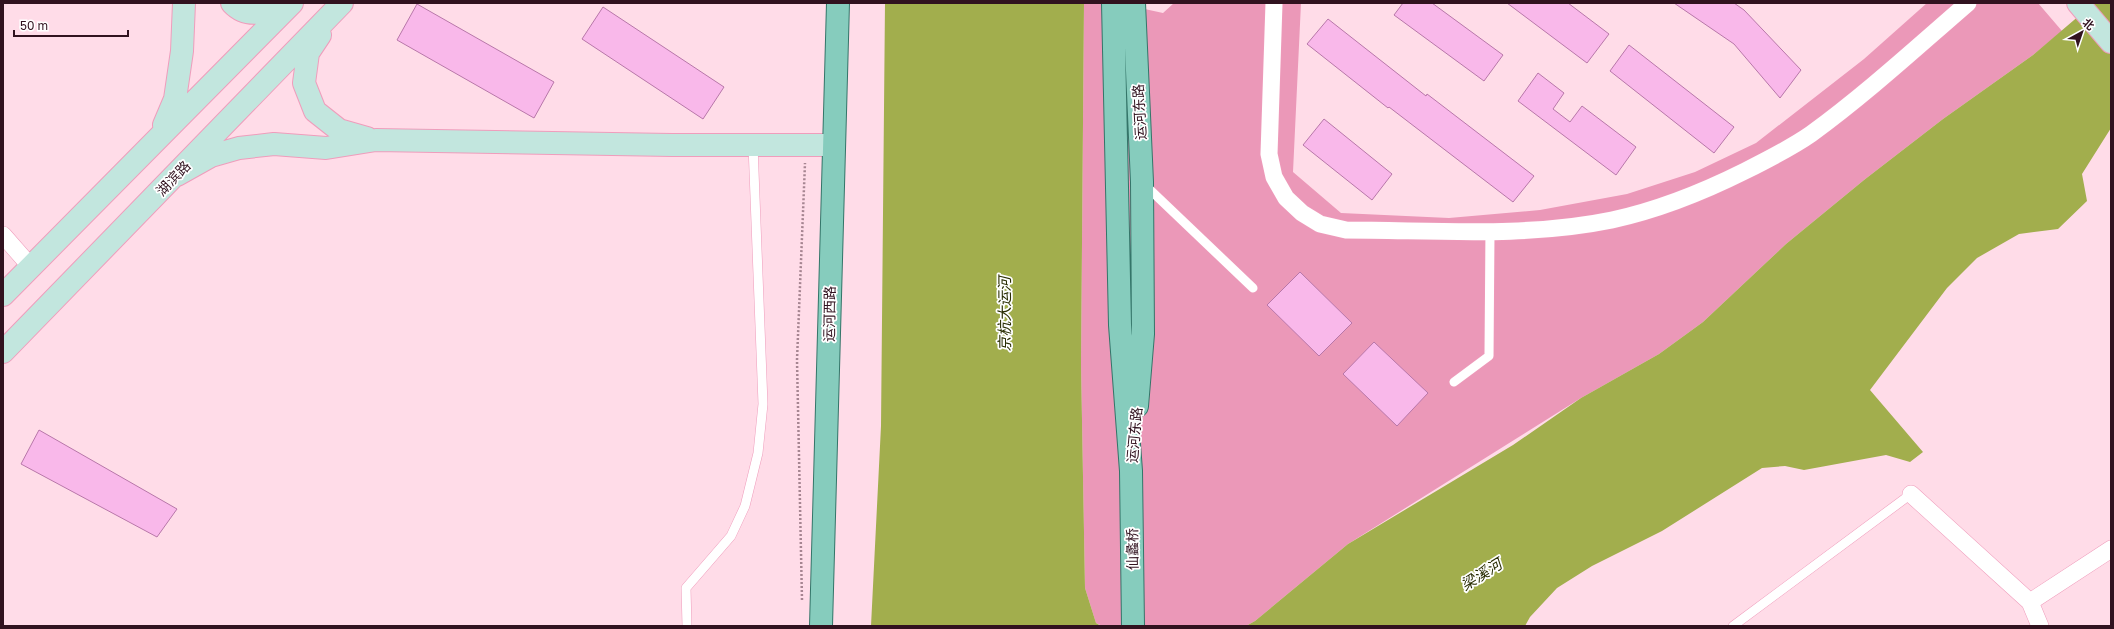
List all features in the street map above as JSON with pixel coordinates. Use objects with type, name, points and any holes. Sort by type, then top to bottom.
[{"type":"main road","points":[[159,137],[175,100],[182,51],[184,3]]},
{"type":"main road","points":[[232,3],[239,10],[259,14],[282,3]]},
{"type":"main road","points":[[3,295],[292,3]]},
{"type":"main road","name":"运河西路","points":[[821,626],[838,3]]},
{"type":"main road","name":"运河东路","points":[[1114,3],[1120,325],[1131,471]]},
{"type":"main road","name":"运河东路","points":[[1131,471],[1143,334],[1142,182],[1134,3]]},
{"type":"main road","points":[[2078,3],[2111,42]]},
{"type":"main road","points":[[339,6],[308,53],[304,83],[315,111],[339,130],[376,140]]},
{"type":"main road","name":"湖滨路","points":[[3,352],[177,175],[339,6]]},
{"type":"main road","points":[[177,175],[211,156],[239,148],[274,144],[326,148],[376,140],[833,145]]},
{"type":"main road","name":"仙蠡桥","points":[[1131,471],[1133,626]]},
{"type":"street","points":[[1274,3],[1269,154],[1274,177],[1286,198],[1302,213],[1320,224],[1346,230],[1490,230],[1560,227],[1612,220],[1668,204],[1719,184],[1765,161],[1810,135],[1859,97],[1968,3]]},
{"type":"street","points":[[3,235],[31,267]]},
{"type":"street","points":[[1911,494],[2030,602],[2040,626]]},
{"type":"street","points":[[2030,602],[2111,549]]},
{"type":"lane","points":[[687,626],[686,588],[731,536],[746,506],[758,453],[763,404],[753,145]]},
{"type":"lane","points":[[1142,182],[1253,288]]},
{"type":"lane","points":[[1454,382],[1489,356],[1490,230]]},
{"type":"lane","points":[[1733,626],[1911,494]]},
{"type":"path","points":[[802,603],[797,360],[805,145]]},
{"type":"shaded area","points":[[1084,3],[1117,3],[1163,13],[1174,3],[1301,3],[1293,172],[1341,213],[1449,218],[1540,210],[1627,194],[1695,172],[1756,143],[1864,59],[1927,3],[2038,3],[2062,31],[2033,55],[1943,119],[1864,180],[1786,244],[1703,322],[1659,354],[1581,398],[1348,544],[1255,621],[1246,626],[1102,626],[1096,623],[1085,588],[1081,364]]},
{"type":"water","name":"京杭大运河","points":[[885,3],[1084,3],[1081,364],[1085,588],[1096,623],[1101,626],[871,626],[881,426]]},
{"type":"water","name":"梁溪河","points":[[2094,3],[2111,3],[2111,128],[2082,174],[2087,201],[2058,229],[2019,234],[1977,258],[1947,288],[1870,390],[1923,452],[1910,462],[1886,455],[1804,470],[1785,466],[1762,468],[1662,531],[1592,566],[1557,588],[1530,617],[1525,626],[1246,626],[1255,621],[1348,544],[1513,445],[1581,398],[1659,354],[1703,322],[1786,244],[1864,180],[1943,119],[2033,55]]},
{"type":"building","points":[[1403,3],[1432,3],[1503,55],[1484,81],[1394,15]]},
{"type":"building","points":[[1507,3],[1568,3],[1609,34],[1587,63]]},
{"type":"building","points":[[1674,3],[1734,3],[1744,10],[1801,70],[1780,98],[1734,44]]},
{"type":"building","points":[[417,4],[554,82],[534,118],[397,40]]},
{"type":"building","points":[[603,7],[724,87],[703,119],[582,39]]},
{"type":"building","points":[[1328,19],[1426,96],[1427,94],[1534,176],[1513,202],[1389,107],[1388,108],[1307,44]]},
{"type":"building","points":[[1629,45],[1734,127],[1714,153],[1610,71]]},
{"type":"building","points":[[1538,73],[1564,93],[1553,109],[1570,122],[1582,106],[1636,147],[1616,175],[1518,101]]},
{"type":"building","points":[[1324,119],[1392,174],[1372,200],[1303,145]]},
{"type":"building","points":[[1300,272],[1352,323],[1319,356],[1267,305]]},
{"type":"building","points":[[1374,342],[1428,393],[1397,426],[1343,374]]},
{"type":"building","points":[[39,430],[177,509],[157,537],[21,464]]}]
